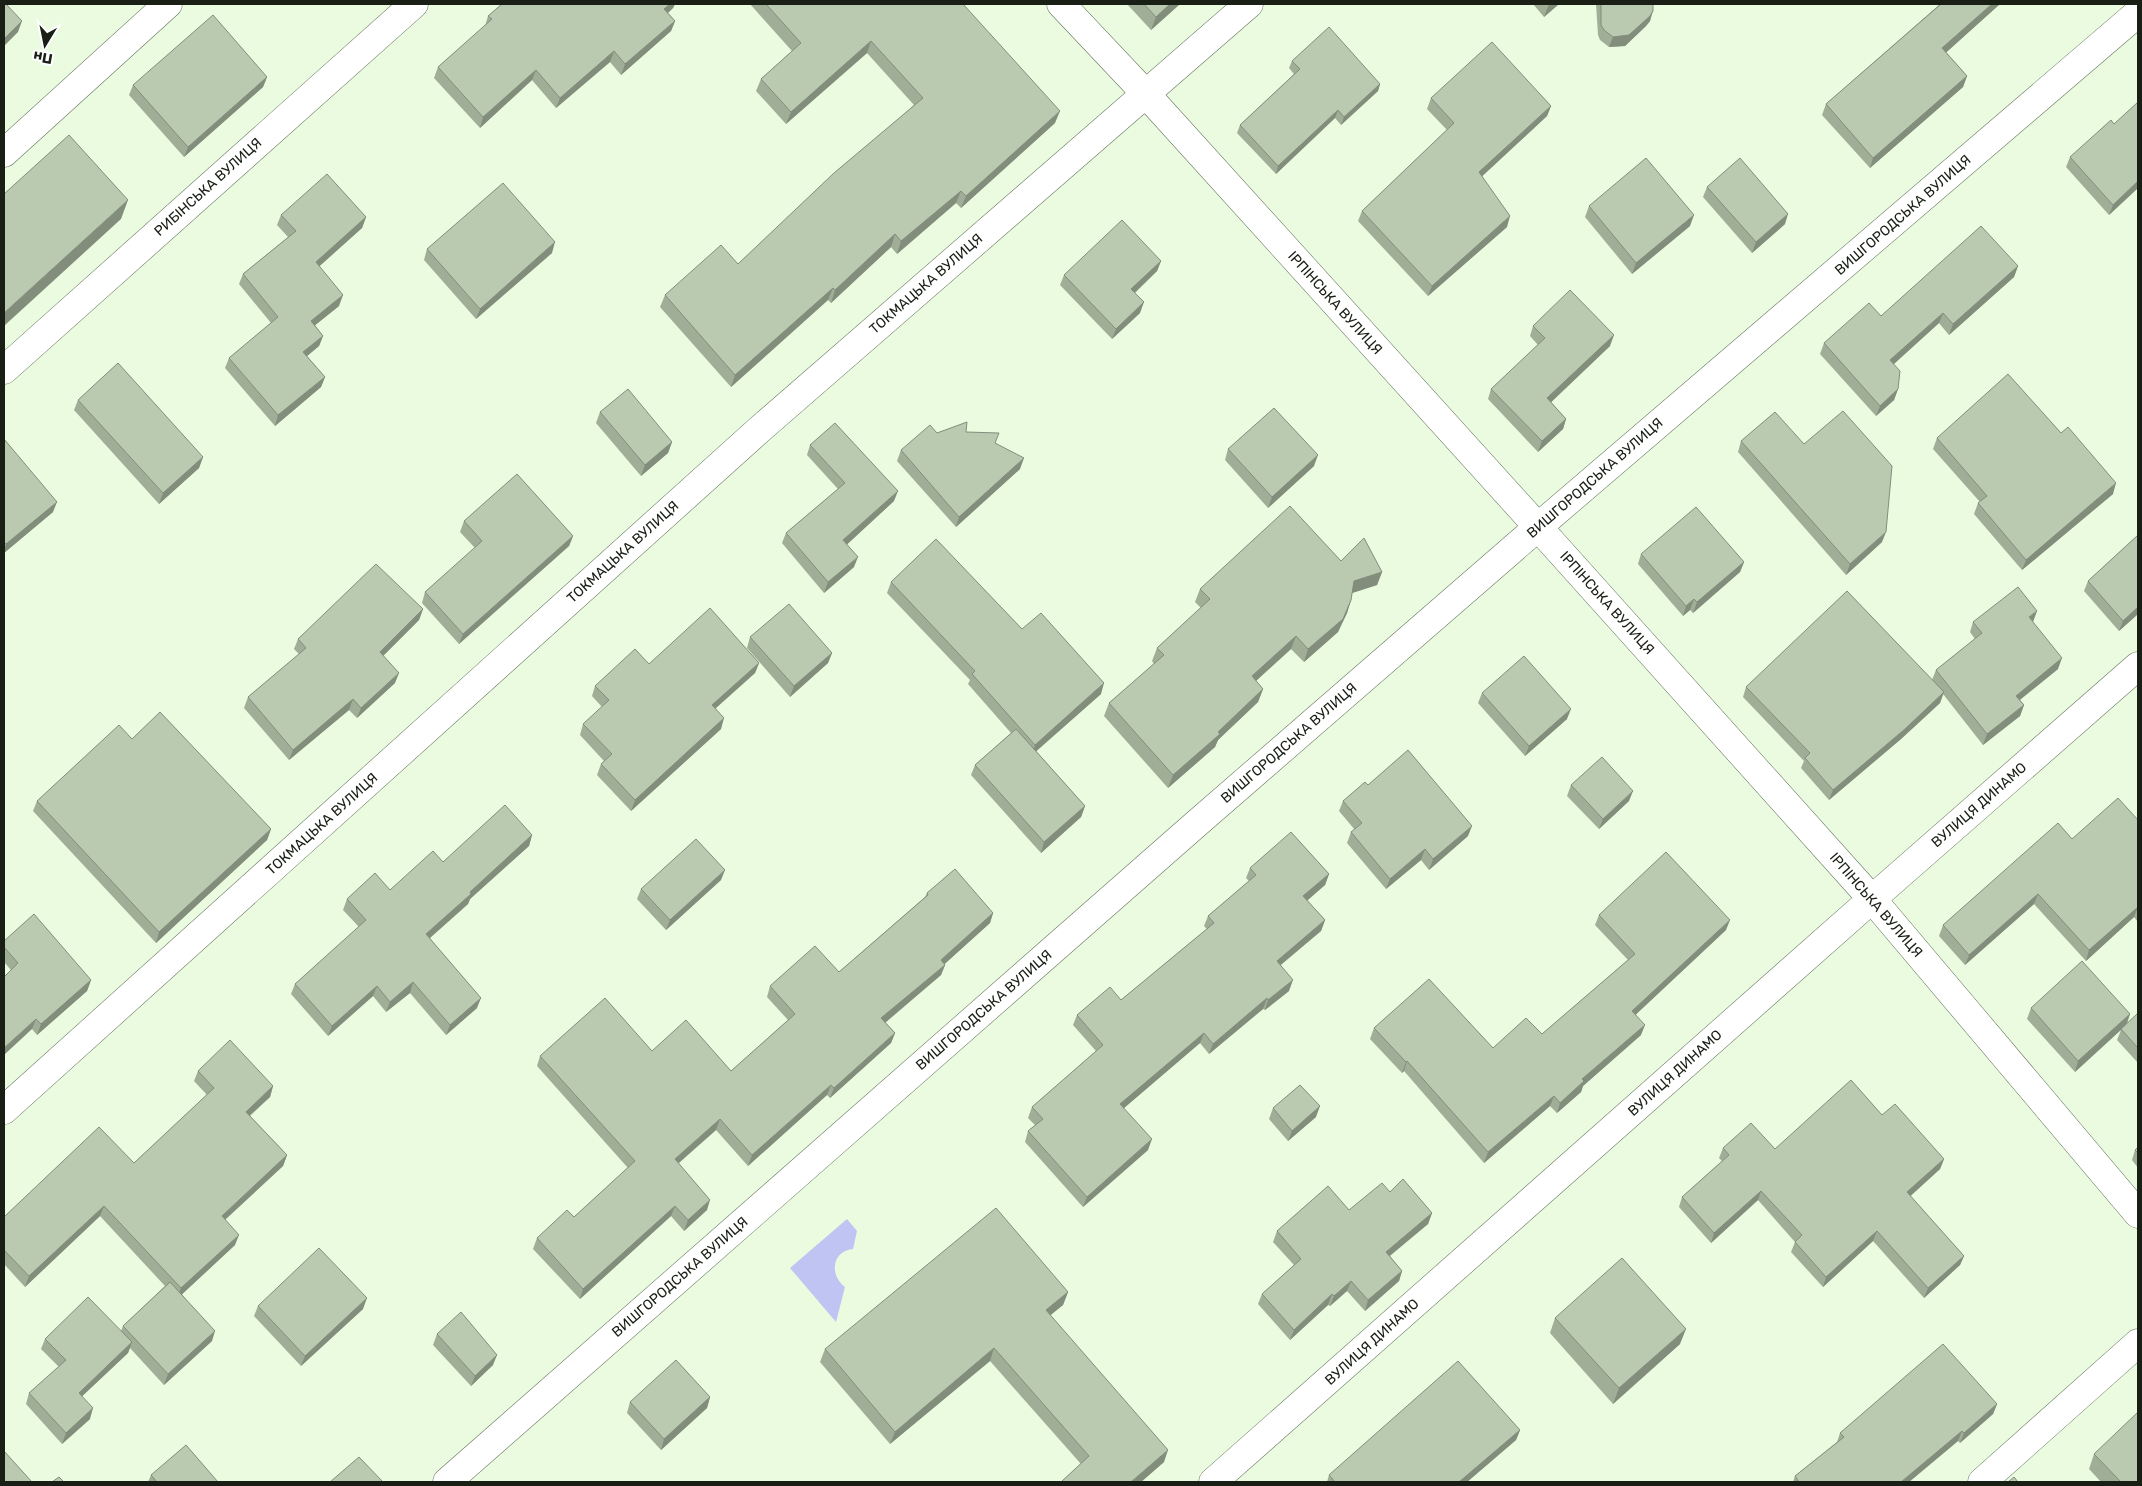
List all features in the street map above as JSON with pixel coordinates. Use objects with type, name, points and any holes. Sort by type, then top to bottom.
[{"type":"street","points":[[4,152],[168,4]]},
{"type":"street","name":"РИБІНСЬКА ВУЛИЦЯ","points":[[4,370],[414,4]]},
{"type":"street","name":"ІРПІНСЬКА ВУЛИЦЯ","points":[[1061,4],[1145,93],[1872,899],[2138,1214]]},
{"type":"street","name":"ТОКМАЦЬКА ВУЛИЦЯ","points":[[4,1110],[760,429],[1249,4]]},
{"type":"street","name":"ВИШГОРОДСЬКА ВУЛИЦЯ","points":[[447,1482],[1196,824],[1538,527],[2138,13]]},
{"type":"street","name":"ВУЛИЦЯ ДИНАМО","points":[[1213,1482],[2138,666]]},
{"type":"street","points":[[1982,1482],[2138,1344]]},
{"type":"shaded area","points":[[847,1219],[857,1231],[853,1249],[841,1254],[835,1264],[837,1276],[845,1287],[836,1322],[790,1268]]},
{"type":"building","points":[[4,4],[22,21],[4,39]]},
{"type":"building","points":[[502,4],[670,4],[664,9],[675,21],[625,64],[614,51],[560,98],[536,70],[483,117],[438,67],[492,19],[488,16]]},
{"type":"building","points":[[766,4],[963,4],[1060,111],[966,196],[961,191],[901,241],[895,234],[835,290],[833,288],[735,375],[665,295],[721,245],[738,264],[834,173],[923,98],[871,41],[791,112],[761,79],[801,43]]},
{"type":"building","points":[[1144,4],[1170,4],[1156,17]]},
{"type":"building","points":[[1601,4],[1653,4],[1653,11],[1629,35],[1613,37],[1601,25]]},
{"type":"building","points":[[1941,4],[1992,4],[1942,48],[1967,76],[1873,158],[1826,104]]},
{"type":"building","points":[[213,15],[267,77],[188,147],[133,85]]},
{"type":"building","points":[[1329,27],[1380,84],[1344,117],[1338,110],[1278,166],[1240,125],[1300,69],[1292,61]]},
{"type":"building","points":[[1492,42],[1551,106],[1479,172],[1510,216],[1432,286],[1362,211],[1454,123],[1431,98]]},
{"type":"building","points":[[2138,102],[2138,181],[2113,205],[2070,157],[2111,120],[2114,124]]},
{"type":"building","points":[[69,135],[128,200],[4,313],[4,194]]},
{"type":"building","points":[[1646,158],[1694,215],[1636,263],[1589,206]]},
{"type":"building","points":[[1740,158],[1788,214],[1756,242],[1707,187]]},
{"type":"building","points":[[327,174],[366,217],[316,262],[343,295],[311,321],[323,336],[303,352],[325,377],[278,415],[229,358],[278,317],[243,274],[296,231],[281,215]]},
{"type":"building","points":[[503,183],[555,242],[480,309],[427,249]]},
{"type":"building","points":[[1122,220],[1161,261],[1131,289],[1144,302],[1116,329],[1064,275]]},
{"type":"building","points":[[1981,226],[2018,266],[1953,324],[1943,313],[1890,360],[1900,371],[1898,389],[1880,406],[1824,343],[1869,303],[1881,316]]},
{"type":"building","points":[[1570,290],[1614,335],[1547,398],[1566,419],[1542,441],[1491,389],[1545,338],[1533,326]]},
{"type":"building","points":[[118,363],[203,457],[163,493],[78,400]]},
{"type":"building","points":[[2008,374],[2061,433],[2068,427],[2116,483],[2026,560],[1978,503],[1987,496],[1937,438]]},
{"type":"building","points":[[628,389],[672,442],[645,465],[600,412]]},
{"type":"building","points":[[1274,408],[1318,455],[1272,497],[1228,449]]},
{"type":"building","points":[[1843,411],[1892,466],[1886,532],[1850,564],[1741,441],[1775,412],[1804,444]]},
{"type":"building","points":[[967,422],[966,432],[999,433],[995,443],[1024,458],[959,517],[901,450],[930,425],[937,433]]},
{"type":"building","points":[[835,423],[898,491],[843,540],[858,557],[828,582],[786,533],[845,483],[810,445]]},
{"type":"building","points":[[4,439],[57,502],[6,544],[4,542]]},
{"type":"building","points":[[517,474],[573,536],[463,634],[425,592],[482,541],[464,521]]},
{"type":"building","points":[[1290,506],[1341,561],[1364,538],[1382,572],[1354,581],[1351,600],[1343,619],[1308,649],[1296,636],[1252,676],[1263,689],[1218,732],[1220,734],[1173,775],[1109,703],[1164,655],[1157,648],[1210,599],[1200,589]]},
{"type":"building","points":[[1696,507],[1744,562],[1697,602],[1694,599],[1686,606],[1641,554]]},
{"type":"building","points":[[2138,535],[2138,607],[2123,621],[2088,581]]},
{"type":"building","points":[[936,539],[1022,629],[1041,613],[1104,683],[1035,745],[972,674],[975,671],[891,582]]},
{"type":"building","points":[[376,564],[423,609],[380,652],[399,673],[361,708],[353,699],[293,750],[248,697],[306,648],[298,639]]},
{"type":"building","points":[[2018,587],[2037,611],[2029,617],[2062,658],[2016,696],[2024,705],[1987,734],[1936,670],[1982,633],[1973,622]]},
{"type":"building","points":[[1847,591],[1944,692],[1905,729],[1833,790],[1805,758],[1810,753],[1746,687]]},
{"type":"building","points":[[789,604],[832,653],[794,686],[750,637]]},
{"type":"building","points":[[710,608],[759,663],[712,705],[724,718],[635,800],[601,764],[612,754],[583,724],[609,700],[595,686],[635,649],[649,664]]},
{"type":"building","points":[[1524,656],[1571,709],[1529,746],[1482,693]]},
{"type":"building","points":[[160,712],[271,829],[159,932],[37,801],[119,725],[132,739]]},
{"type":"building","points":[[1016,729],[1085,806],[1044,842],[975,765]]},
{"type":"building","points":[[1408,750],[1472,826],[1433,859],[1425,849],[1390,879],[1351,832],[1362,823],[1343,801],[1365,782],[1368,785]]},
{"type":"building","points":[[1602,757],[1633,791],[1603,819],[1571,785]]},
{"type":"building","points":[[2118,798],[2138,820],[2138,907],[2089,950],[2038,894],[1969,955],[1943,925],[2058,823],[2072,839]]},
{"type":"building","points":[[505,805],[532,835],[426,934],[481,998],[450,1025],[413,982],[390,1002],[377,986],[332,1026],[295,984],[366,920],[347,899],[375,873],[390,890],[433,851],[443,862]]},
{"type":"building","points":[[1291,832],[1329,874],[1303,896],[1325,920],[1277,961],[1293,980],[1268,1000],[1267,998],[1213,1044],[1204,1033],[1120,1104],[1152,1139],[1087,1197],[1028,1131],[1043,1119],[1032,1107],[1103,1045],[1077,1015],[1110,987],[1121,1000],[1214,923],[1208,916],[1256,875],[1250,868]]},
{"type":"building","points":[[696,839],[725,870],[670,920],[641,889]]},
{"type":"building","points":[[1666,852],[1730,920],[1632,1011],[1645,1025],[1582,1079],[1584,1081],[1560,1103],[1554,1096],[1488,1152],[1407,1061],[1374,1028],[1429,979],[1493,1048],[1526,1018],[1542,1034],[1635,954],[1599,915]]},
{"type":"building","points":[[955,869],[993,913],[941,960],[945,965],[881,1018],[895,1033],[834,1088],[831,1085],[752,1155],[720,1119],[675,1159],[710,1200],[688,1220],[675,1206],[583,1289],[537,1238],[567,1210],[574,1217],[635,1161],[540,1056],[605,998],[652,1051],[686,1020],[731,1071],[795,1014],[770,986],[815,946],[839,972],[928,895],[927,893]]},
{"type":"building","points":[[34,914],[91,980],[41,1024],[36,1019],[4,1048],[4,977],[18,963],[4,947],[4,941]]},
{"type":"building","points":[[2082,961],[2130,1014],[2078,1061],[2031,1008]]},
{"type":"building","points":[[2138,1013],[2138,1048],[2121,1029]]},
{"type":"building","points":[[230,1040],[273,1086],[246,1112],[287,1155],[222,1216],[239,1235],[181,1288],[104,1206],[29,1276],[4,1250],[4,1217],[99,1127],[134,1163],[214,1088],[198,1071]]},
{"type":"building","points":[[1851,1080],[1882,1115],[1895,1104],[1944,1159],[1907,1192],[1964,1256],[1928,1288],[1877,1231],[1826,1277],[1795,1242],[1802,1235],[1761,1191],[1714,1233],[1682,1197],[1729,1155],[1723,1148],[1751,1123],[1775,1149]]},
{"type":"building","points":[[1300,1085],[1320,1106],[1292,1131],[1273,1108]]},
{"type":"building","points":[[1403,1179],[1432,1213],[1386,1252],[1402,1271],[1368,1300],[1351,1281],[1334,1296],[1332,1294],[1294,1330],[1262,1294],[1301,1259],[1277,1231],[1328,1186],[1349,1210],[1382,1183],[1390,1192]]},
{"type":"building","points":[[996,1208],[1068,1292],[1046,1310],[1168,1450],[1131,1482],[1061,1482],[1089,1456],[994,1348],[895,1432],[825,1349]]},
{"type":"building","points":[[319,1248],[367,1298],[305,1356],[258,1306]]},
{"type":"building","points":[[1622,1258],[1686,1329],[1619,1388],[1555,1318]]},
{"type":"building","points":[[170,1282],[215,1331],[168,1374],[123,1326]]},
{"type":"building","points":[[88,1297],[132,1342],[79,1393],[93,1408],[66,1433],[29,1393],[66,1360],[45,1339]]},
{"type":"building","points":[[461,1312],[497,1355],[475,1376],[437,1334]]},
{"type":"building","points":[[1943,1344],[1997,1404],[1964,1433],[1962,1431],[1901,1482],[1799,1482],[1795,1476],[1844,1437],[1840,1433]]},
{"type":"building","points":[[676,1360],[710,1397],[664,1439],[630,1402]]},
{"type":"building","points":[[1458,1361],[1520,1430],[1459,1482],[1335,1482],[1329,1475]]},
{"type":"building","points":[[2138,1412],[2138,1482],[2121,1482],[2094,1454]]},
{"type":"building","points":[[186,1445],[218,1482],[157,1482],[151,1475]]},
{"type":"building","points":[[4,1451],[32,1482],[4,1482]]},
{"type":"building","points":[[359,1457],[383,1482],[330,1482]]},
{"type":"building","points":[[59,1477],[64,1482],[52,1482]]},
{"type":"building","points":[[2014,1477],[2018,1482],[2008,1482]]}]
